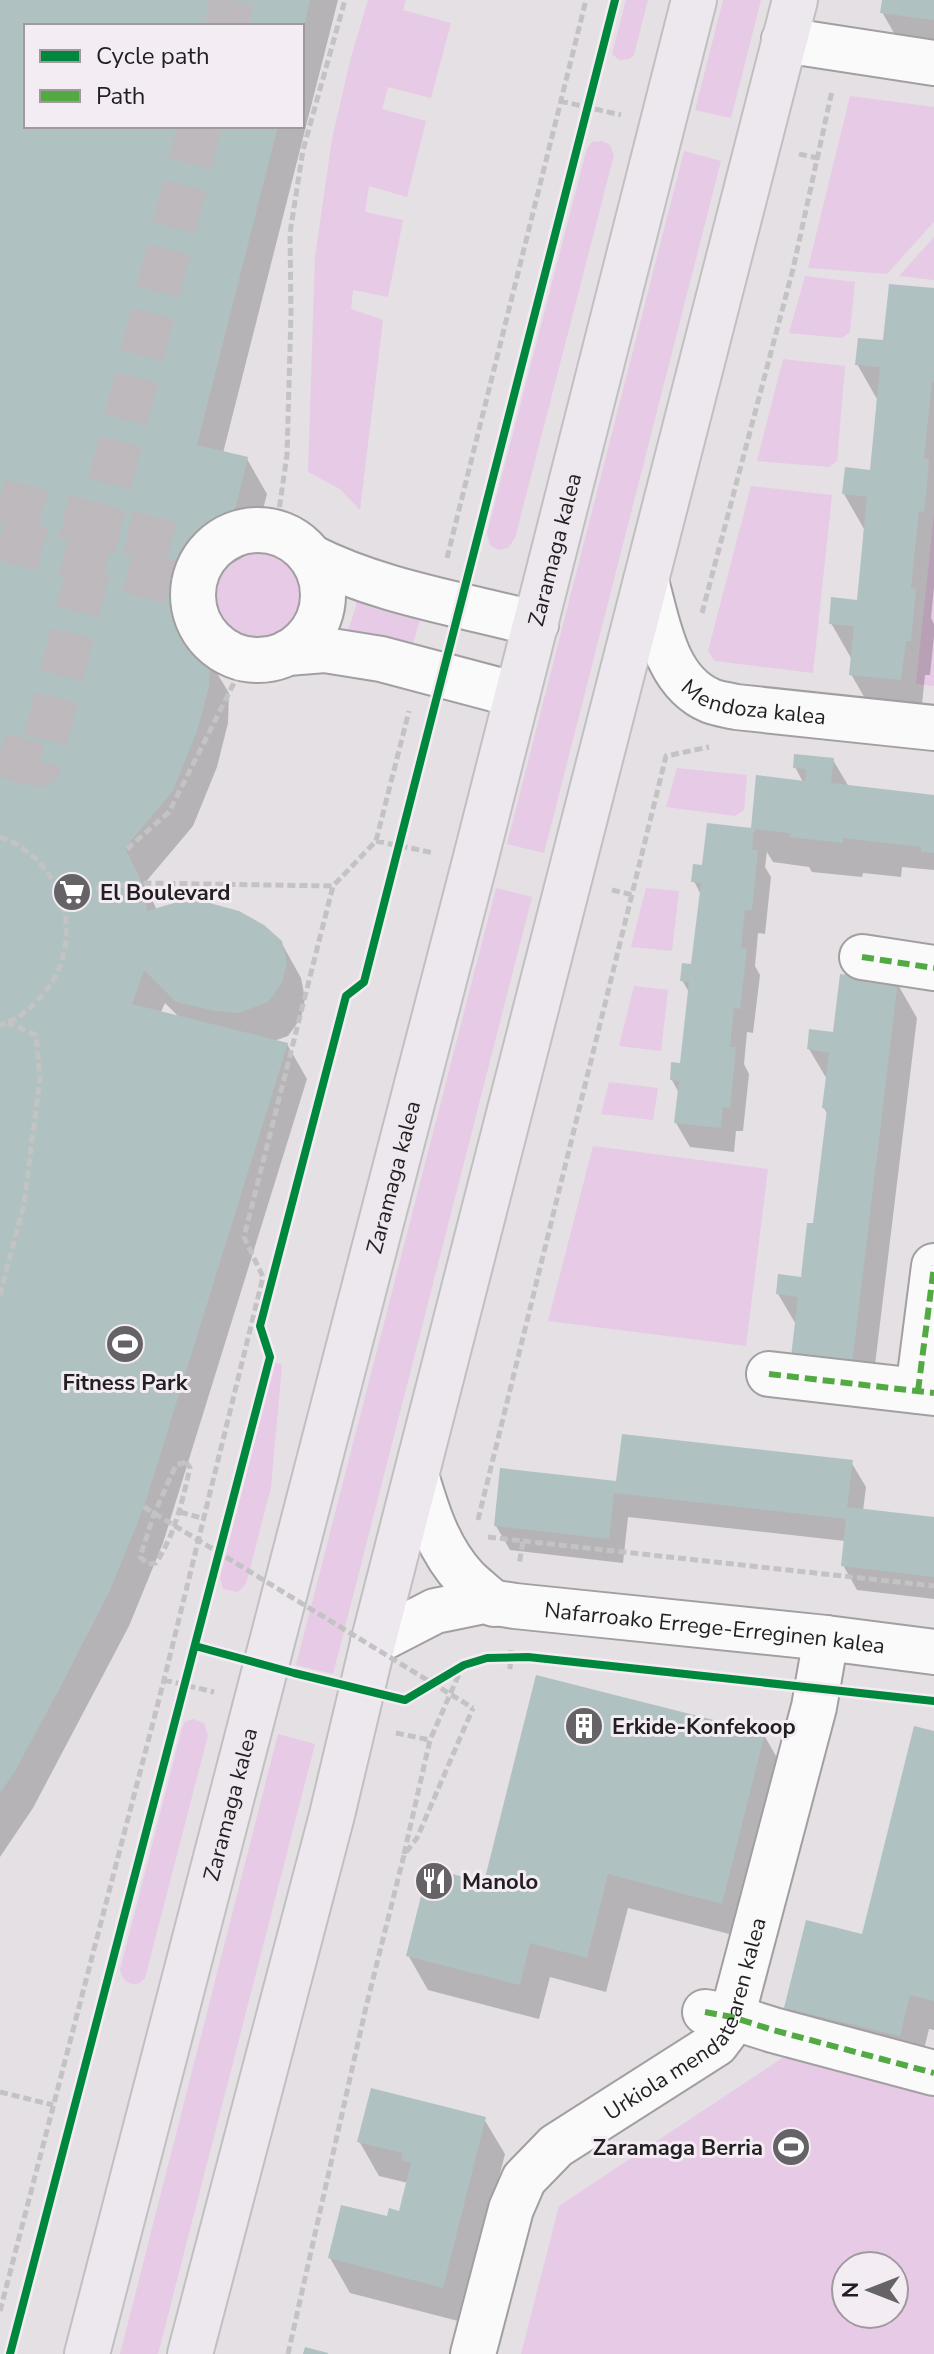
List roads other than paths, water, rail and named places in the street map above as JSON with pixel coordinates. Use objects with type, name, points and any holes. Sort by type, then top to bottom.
[{"type":"main road","name":"Zaramaga kalea","points":[[87,2354],[536,624],[694,0]]},
{"type":"main road","points":[[190,2354],[332,1815],[361,1690],[789,20]]},
{"type":"street","points":[[789,20],[842,49],[934,63]]},
{"type":"street","points":[[517,695],[381,659],[325,650],[267,656],[226,652],[210,638],[198,620],[196,570],[230,536],[245,531],[293,544],[356,576],[536,624]]},
{"type":"street","points":[[267,656],[301,644],[319,618],[323,602],[323,586],[318,571],[293,544]]},
{"type":"street","name":"Mendoza kalea","points":[[646,581],[672,664],[686,683],[709,700],[736,707],[934,728]]},
{"type":"street","points":[[862,957],[934,968]]},
{"type":"street","points":[[769,1374],[926,1392],[934,1266]]},
{"type":"street","points":[[417,1478],[429,1519],[442,1547],[465,1578],[504,1605]]},
{"type":"street","name":"Nafarroako Errege-Erreginen kalea","points":[[373,1643],[435,1611],[484,1601],[934,1652]]},
{"type":"street","name":"Urkiola mendatearen kalea","points":[[473,2354],[511,2209],[524,2179],[556,2146],[716,2044],[725,2032],[718,2015],[814,1707],[826,1638]]},
{"type":"street","points":[[718,2015],[934,2073]]},
{"type":"tunnel","points":[[226,24],[232,0]]},
{"type":"tunnel","points":[[0,755],[39,765],[199,128]]},
{"type":"tunnel","points":[[0,501],[193,549]]},
{"type":"tunnel","points":[[0,538],[182,585]]},
{"type":"place","name":"El Boulevard","points":[[72,892]]},
{"type":"place","name":"Fitness Park","points":[[125,1344]]},
{"type":"place","name":"Erkide-Konfekoop","points":[[584,1726]]},
{"type":"place","name":"Manolo","points":[[434,1881]]},
{"type":"place","name":"Zaramaga Berria","points":[[791,2147]]}]
